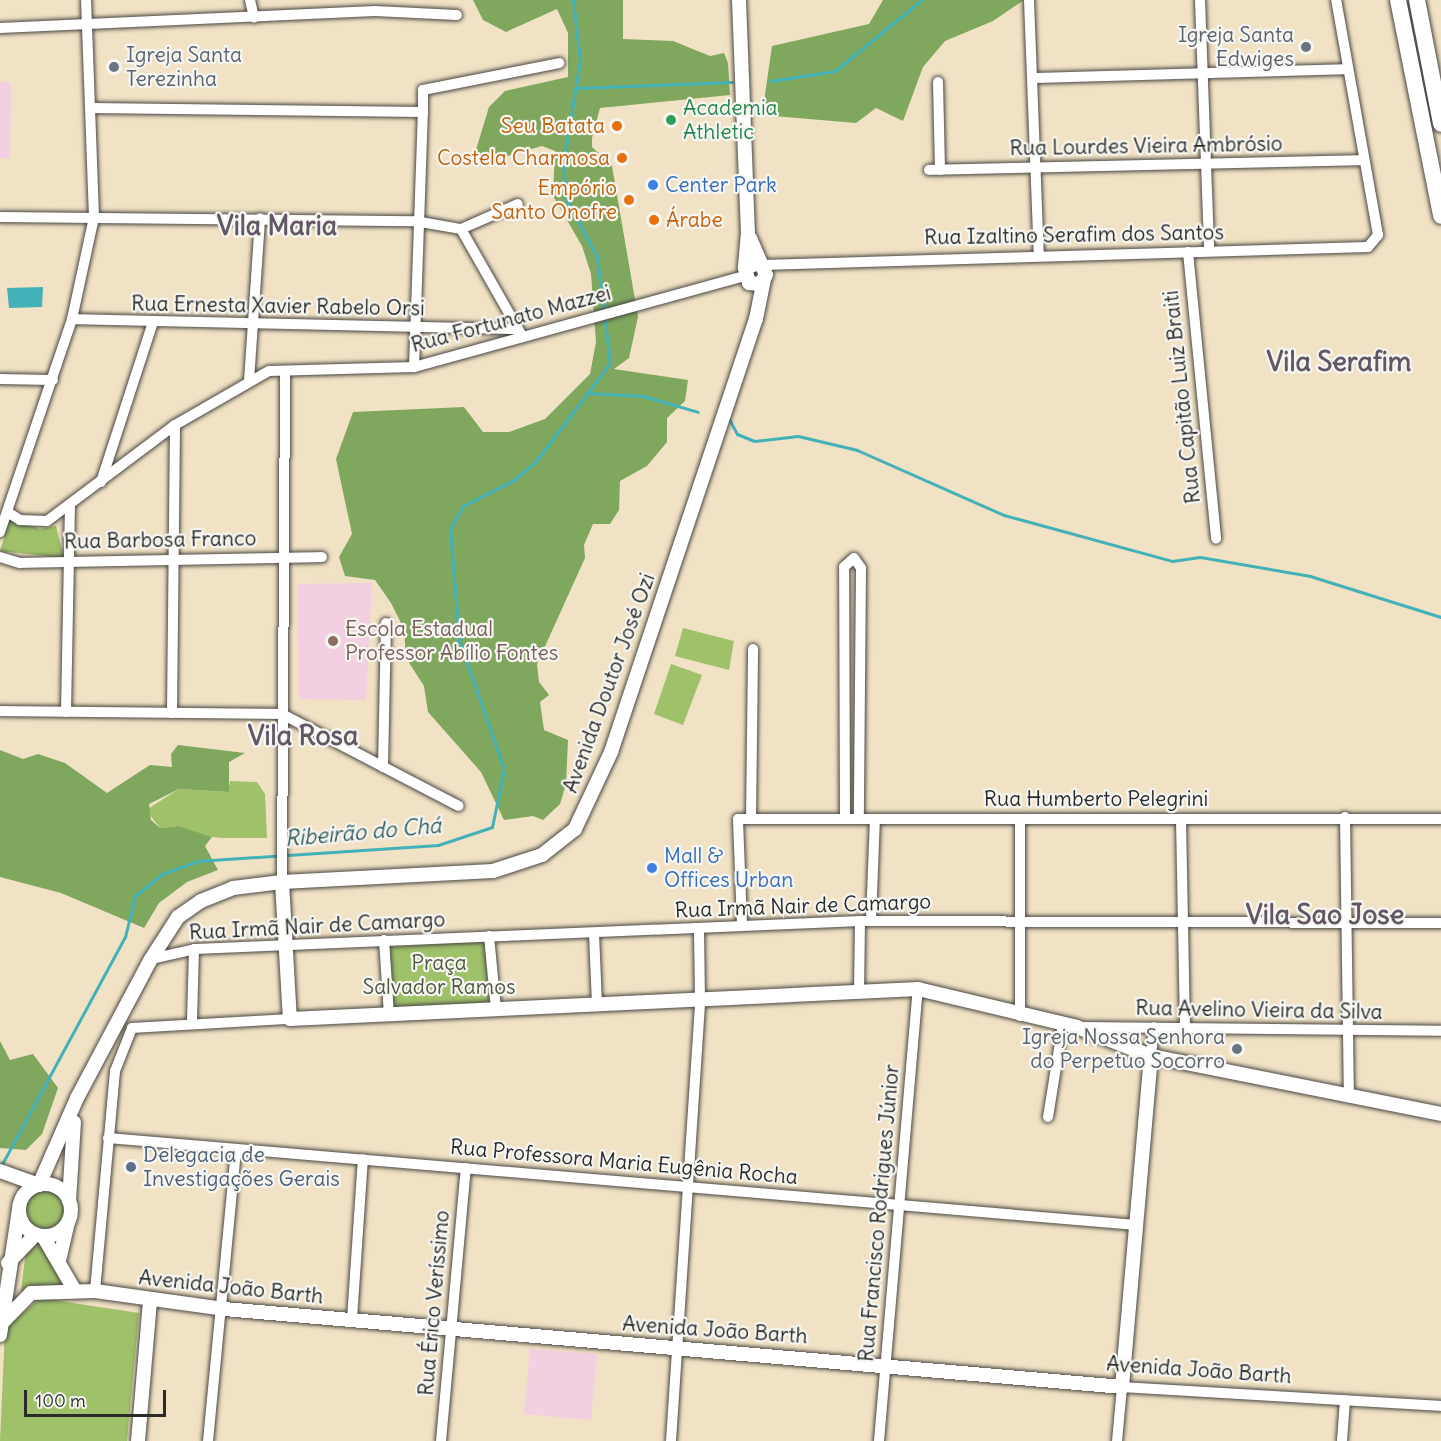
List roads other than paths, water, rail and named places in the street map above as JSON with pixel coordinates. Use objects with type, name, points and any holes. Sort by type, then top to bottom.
[{"type":"highway","points":[[1398,0],[1441,216]]},
{"type":"highway","points":[[1417,0],[1441,124]]},
{"type":"main road","points":[[738,1],[748,232],[746,276],[751,332]]},
{"type":"main road","points":[[748,232],[763,271]]},
{"type":"main road","points":[[746,276],[763,271]]},
{"type":"main road","points":[[746,276],[763,271]]},
{"type":"main road","name":"Avenida Doutor José Ozi","points":[[39,1185],[77,1098],[151,960],[178,917],[201,901],[233,888],[282,882],[493,871],[542,855],[575,829],[611,752],[751,332],[763,271]]},
{"type":"main road","points":[[282,882],[290,1019],[918,989],[1020,1016],[1070,1025],[1151,1056],[1349,1091],[1441,1114]]},
{"type":"main road","points":[[1122,1387],[1151,1056]]},
{"type":"main road","name":"Avenida Doutor José Ozi","points":[[69,1201],[77,1098]]},
{"type":"main road","points":[[4,1173],[39,1185],[57,1187],[69,1201],[68,1220],[59,1262]]},
{"type":"main road","points":[[4,1173],[21,1204],[26,1227],[39,1235],[59,1262],[75,1291]]},
{"type":"main road","points":[[1,1329],[7,1264],[21,1204],[39,1185]]},
{"type":"main road","points":[[7,1264],[39,1235],[56,1234],[68,1220]]},
{"type":"main road","name":"Avenida João Barth","points":[[1,1329],[31,1293],[95,1292],[224,1309],[677,1349],[885,1364],[1122,1387]]},
{"type":"main road","points":[[138,1441],[150,1301]]},
{"type":"street","points":[[0,532],[9,513],[72,320],[94,217],[86,0]]},
{"type":"street","points":[[250,0],[254,18]]},
{"type":"street","points":[[1029,0],[1037,168],[1038,256]]},
{"type":"street","points":[[1200,0],[1209,252]]},
{"type":"street","points":[[1336,0],[1364,160]]},
{"type":"street","points":[[0,28],[88,27],[254,18],[373,5],[457,15]]},
{"type":"street","points":[[414,367],[411,328],[423,90],[558,63]]},
{"type":"street","points":[[1032,78],[1202,71],[1348,69]]},
{"type":"street","name":"Rua Lourdes Vieira Ambrósio","points":[[938,82],[934,170],[1364,160]]},
{"type":"street","points":[[90,108],[423,112]]},
{"type":"street","name":"Rua Izaltino Serafim dos Santos","points":[[763,271],[781,267],[1038,256],[1368,247],[1378,235],[1364,160]]},
{"type":"street","points":[[0,217],[415,221],[461,230],[518,204]]},
{"type":"street","points":[[249,381],[260,218]]},
{"type":"street","points":[[461,230],[520,333]]},
{"type":"street","name":"Rua Capitão Luiz Braiti","points":[[1188,252],[1216,539]]},
{"type":"street","name":"Rua Fortunato Mazzei","points":[[47,521],[175,425],[269,371],[414,367],[520,333],[591,318],[746,276]]},
{"type":"street","name":"Rua Ernesta Xavier Rabelo Orsi","points":[[72,320],[411,328],[520,333]]},
{"type":"street","points":[[101,482],[153,322]]},
{"type":"street","points":[[282,882],[280,833],[285,557],[285,371]]},
{"type":"street","points":[[0,379],[52,380]]},
{"type":"street","points":[[172,713],[175,425]]},
{"type":"street","points":[[66,712],[66,561],[70,505]]},
{"type":"street","points":[[9,513],[20,520],[47,521],[68,533]]},
{"type":"street","name":"Rua Barbosa Franco","points":[[2,563],[172,562],[322,557]]},
{"type":"street","points":[[845,819],[844,567],[854,558],[861,568],[859,819]]},
{"type":"street","points":[[383,766],[386,623]]},
{"type":"street","points":[[845,645],[860,644]]},
{"type":"street","points":[[741,924],[738,819],[751,819],[753,649]]},
{"type":"street","points":[[0,711],[282,714],[459,806]]},
{"type":"street","points":[[844,729],[860,729]]},
{"type":"street","points":[[1345,817],[1350,925],[1349,1091]]},
{"type":"street","name":"Rua Humberto Pelegrini","points":[[751,819],[1345,817],[1441,819]]},
{"type":"street","points":[[859,993],[875,819]]},
{"type":"street","points":[[1020,819],[1016,923],[1020,1016]]},
{"type":"street","points":[[1181,819],[1185,1026]]},
{"type":"street","name":"Rua Irmã Nair de Camargo","points":[[151,960],[194,949],[594,933],[741,924],[865,921],[1183,925],[1441,923]]},
{"type":"street","points":[[671,1441],[700,1001],[699,928]]},
{"type":"street","points":[[594,933],[597,1004]]},
{"type":"street","points":[[489,936],[496,1009]]},
{"type":"street","points":[[384,940],[389,1015]]},
{"type":"street","points":[[192,1021],[194,949]]},
{"type":"street","name":"Rua Irmã Nair de Camargo","points":[[167,956],[193,972]]},
{"type":"street","name":"Rua Francisco Rodrigues Júnior","points":[[879,1441],[918,989]]},
{"type":"street","points":[[95,1292],[115,1071],[132,1028],[192,1021],[290,1019]]},
{"type":"street","points":[[1048,1117],[1070,1025]]},
{"type":"street","name":"Rua Avelino Vieira da Silva","points":[[1070,1025],[1185,1026],[1348,1033],[1441,1031]]},
{"type":"street","points":[[1151,1056],[1154,1027]]},
{"type":"street","name":"Rua Professora Maria Eugênia Rocha","points":[[108,1138],[1136,1225]]},
{"type":"street","points":[[208,1441],[224,1309],[236,1149]]},
{"type":"street","points":[[352,1320],[363,1160]]},
{"type":"street","name":"Rua Érico Veríssimo","points":[[441,1441],[466,1168]]},
{"type":"street","points":[[1117,1441],[1122,1387]]},
{"type":"street","name":"Avenida João Barth","points":[[1122,1387],[1441,1406]]},
{"type":"street","points":[[1342,1441],[1345,1400]]},
{"type":"water","points":[[43,287],[42,307],[9,308],[7,288]]},
{"type":"waterway","name":"Ribeirão do Chá","points":[[1,1166],[125,937],[135,896],[162,874],[197,861],[438,845],[492,827],[504,769],[459,640],[450,529],[463,506],[514,480],[537,460],[610,363],[597,257],[566,198],[563,166],[580,60],[573,0]]},
{"type":"waterway","points":[[770,81],[835,71],[921,0]]},
{"type":"waterway","points":[[576,88],[732,82]]},
{"type":"waterway","points":[[588,393],[643,396],[698,412]]},
{"type":"waterway","points":[[729,419],[737,434],[754,441],[798,436],[857,450],[1004,515],[1172,561],[1200,557],[1310,576],[1441,617]]},
{"type":"place","name":"Igreja Santa Edwiges","points":[[1306,47]]},
{"type":"place","name":"Igreja Santa Terezinha","points":[[114,67]]},
{"type":"place","name":"Academia Athletic","points":[[671,120]]},
{"type":"place","name":"Seu Batata","points":[[617,126]]},
{"type":"place","name":"Costela Charmosa","points":[[622,158]]},
{"type":"place","name":"Center Park","points":[[653,185]]},
{"type":"place","name":"Empório Santo Onofre","points":[[629,200]]},
{"type":"place","name":"Árabe","points":[[654,220]]},
{"type":"place","name":"Escola Estadual Professor Abílio Fontes","points":[[333,641]]},
{"type":"place","name":"Mall & Offices Urban","points":[[652,868]]},
{"type":"place","name":"Igreja Nossa Senhora do Perpetuo Socorro","points":[[1237,1049]]},
{"type":"place","name":"Delegacia de Investigações Gerais","points":[[131,1167]]},
{"type":"district","name":"Vila Maria","points":[[277,226]]},
{"type":"district","name":"Vila Serafim","points":[[1339,362]]},
{"type":"district","name":"Vila Rosa","points":[[303,736]]},
{"type":"district","name":"Vila Sao Jose","points":[[1325,915]]},
{"type":"park label","name":"Praça Salvador Ramos","points":[[439,975]]}]
